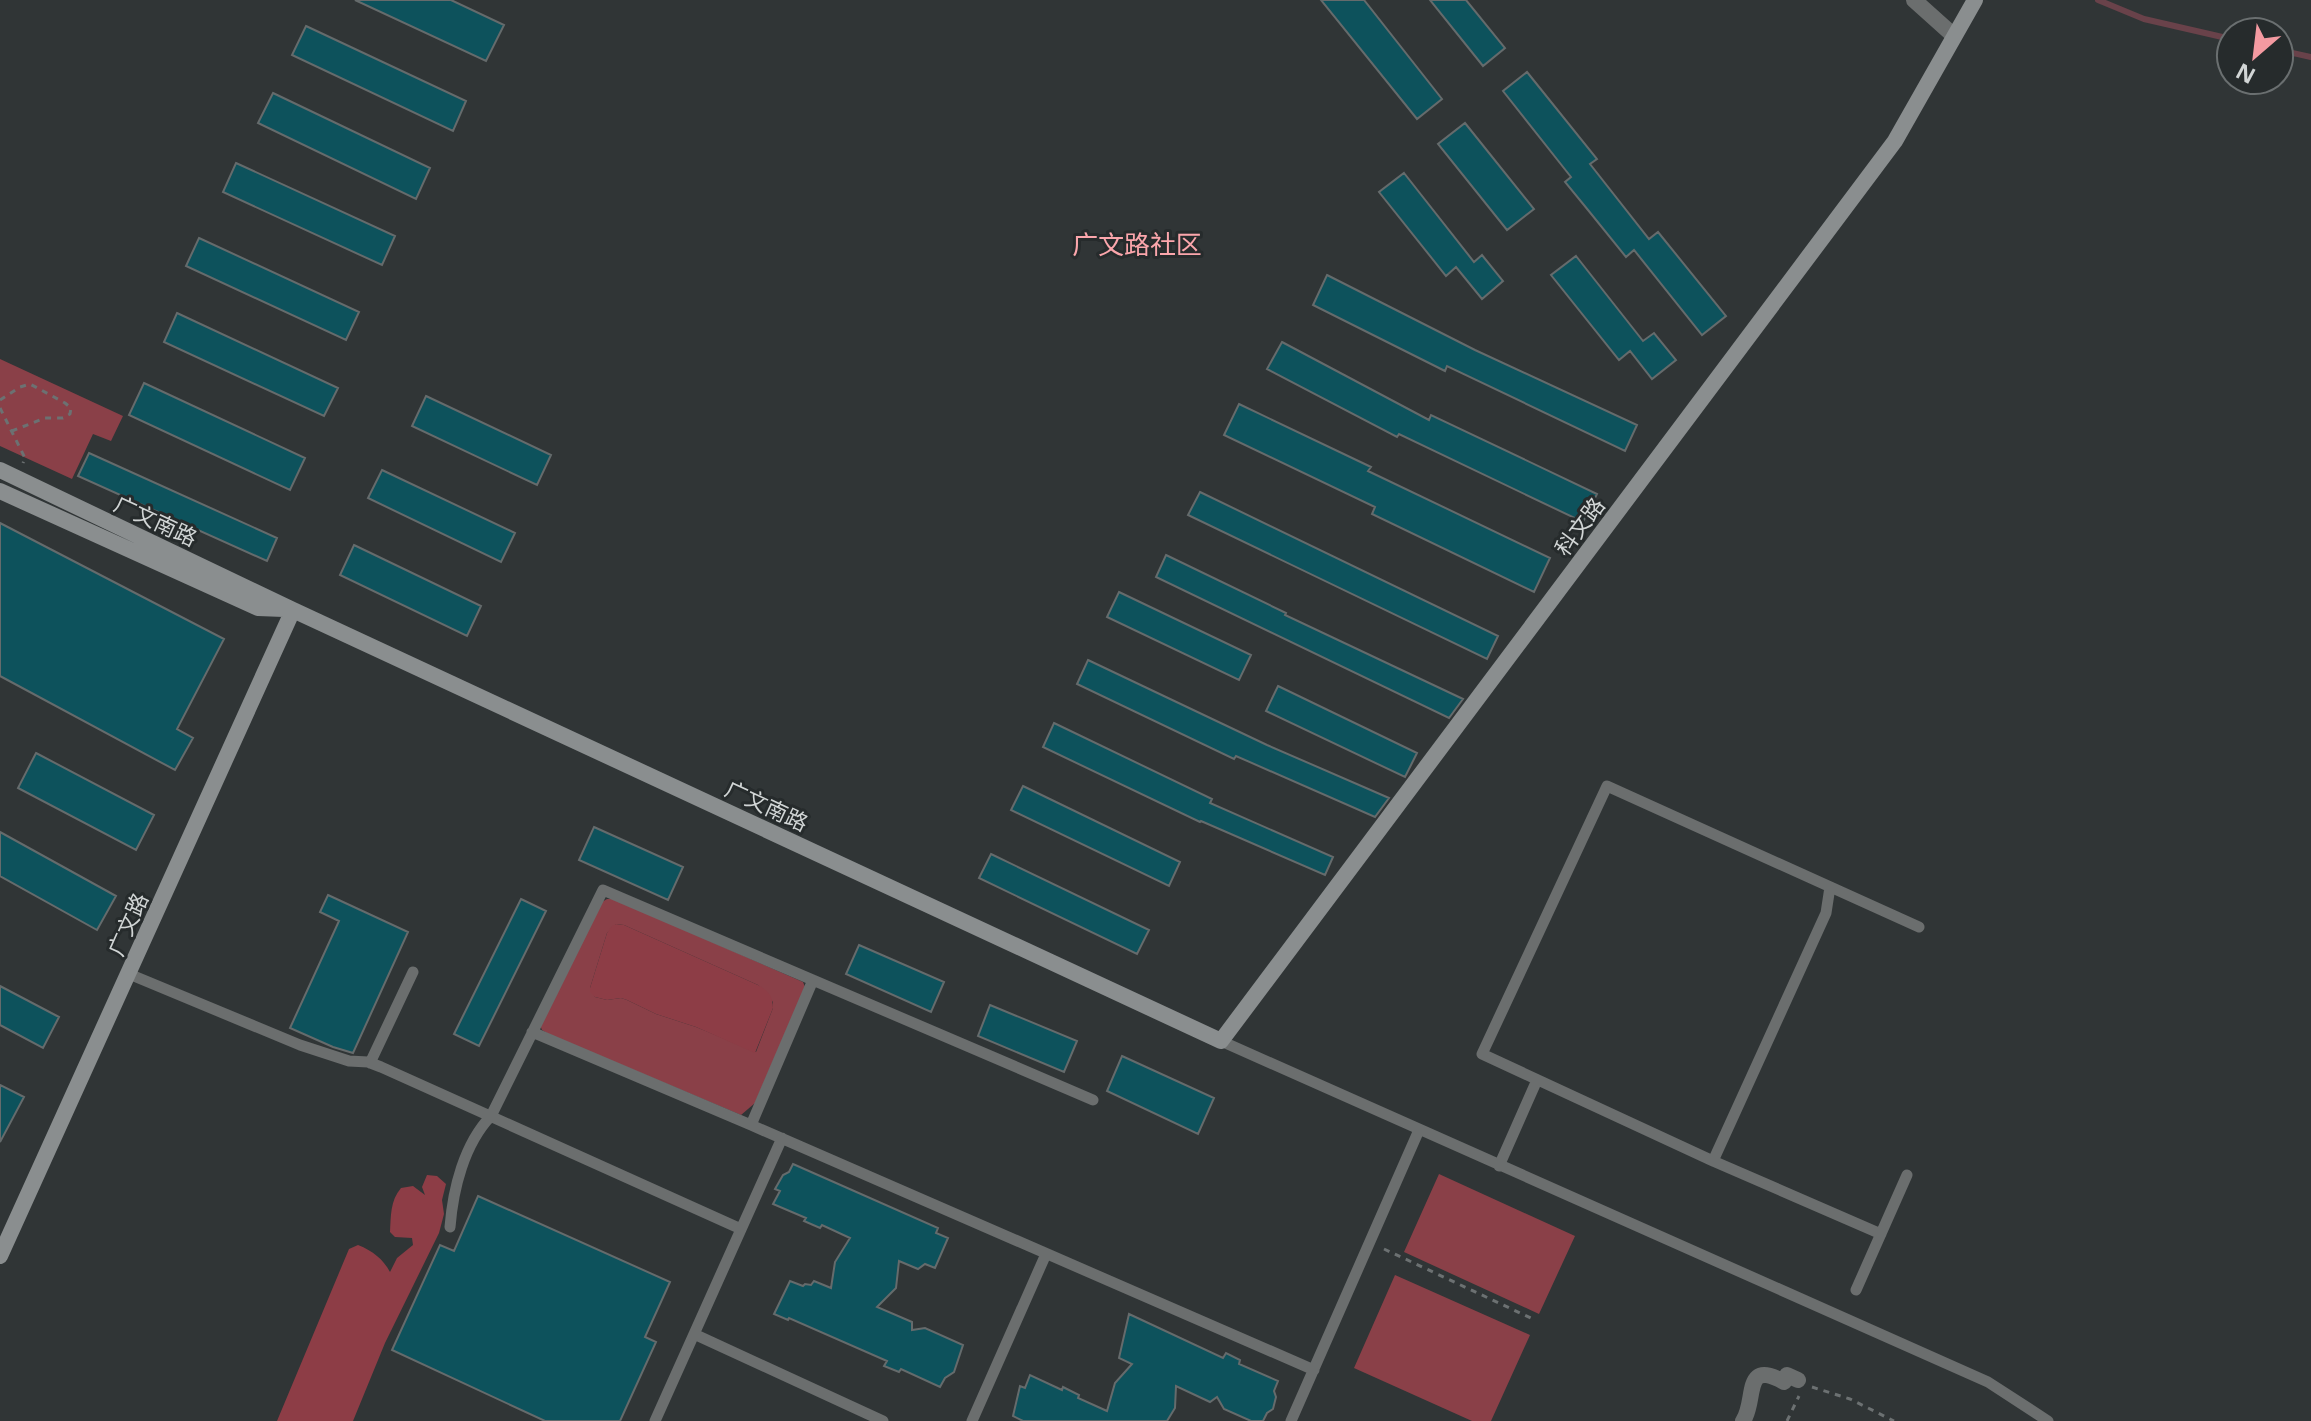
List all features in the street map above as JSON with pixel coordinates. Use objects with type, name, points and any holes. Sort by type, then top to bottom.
[{"type":"street","points":[[1914,0],[1955,32]]},
{"type":"street","name":"科文路","points":[[1221,1041],[1895,141],[1975,0]]},
{"type":"street","name":"科文路","points":[[1955,32],[1984,0]]},
{"type":"street","name":"广文南路","points":[[0,470],[293,610],[1221,1041]]},
{"type":"street","name":"广文南路","points":[[0,491],[258,608],[293,610]]},
{"type":"street","name":"广文路","points":[[0,1256],[293,610]]},
{"type":"street","points":[[1743,1421],[1747,1416],[1754,1381],[1763,1374],[1771,1374],[1784,1382],[1787,1375],[1804,1386]]},
{"type":"lane","points":[[1881,1234],[1713,1161],[1482,1054],[1607,786],[1919,927]]},
{"type":"lane","points":[[1713,1161],[1826,913],[1830,887]]},
{"type":"lane","points":[[450,1227],[453,1200],[463,1166],[603,890],[1093,1100]]},
{"type":"lane","points":[[370,1063],[413,972]]},
{"type":"lane","points":[[129,974],[300,1045],[349,1061],[370,1063],[741,1229]]},
{"type":"lane","points":[[751,1125],[813,980]]},
{"type":"lane","points":[[532,1032],[1314,1370]]},
{"type":"lane","points":[[1221,1041],[1988,1382],[2048,1421]]},
{"type":"lane","points":[[1499,1166],[1537,1080]]},
{"type":"lane","points":[[1291,1421],[1419,1130]]},
{"type":"lane","points":[[655,1421],[782,1138]]},
{"type":"lane","points":[[1856,1290],[1907,1175]]},
{"type":"lane","points":[[972,1421],[1046,1254]]},
{"type":"lane","points":[[694,1334],[883,1421]]},
{"type":"path","points":[[0,400],[30,384],[71,408],[70,414],[63,418],[45,418],[12,431]]},
{"type":"path","points":[[0,408],[25,458],[17,478]]},
{"type":"path","points":[[1370,1243],[1535,1320]]},
{"type":"path","points":[[1787,1421],[1804,1386],[1843,1396],[1894,1421]]},
{"type":"shaded area","points":[[0,359],[123,416],[111,441],[93,434],[72,479],[0,446]]},
{"type":"shaded area","points":[[614,899],[803,982],[805,987],[755,1103],[741,1115],[542,1030],[540,1025],[602,902]],"holes":[[[616,924],[758,985],[773,1002],[773,1008],[756,1052],[627,1000],[595,997],[590,988],[607,933]]]},
{"type":"shaded area","points":[[616,924],[758,985],[767,992],[773,1008],[755,1053],[627,1000],[595,997],[590,988],[607,933]]},
{"type":"shaded area","points":[[1439,1174],[1575,1236],[1539,1314],[1404,1252]]},
{"type":"shaded area","points":[[427,1175],[437,1176],[446,1184],[439,1233],[385,1343],[353,1421],[277,1421],[349,1249],[358,1245],[368,1250],[381,1259],[390,1272],[397,1258],[413,1245],[412,1238],[395,1237],[390,1232],[395,1198],[401,1188],[413,1186],[425,1195],[422,1187]]},
{"type":"shaded area","points":[[1395,1275],[1530,1335],[1491,1421],[1472,1421],[1354,1368]]},
{"type":"building","points":[[355,0],[451,0],[504,25],[486,61]]},
{"type":"building","points":[[1321,0],[1364,0],[1442,99],[1417,119]]},
{"type":"building","points":[[1430,0],[1466,0],[1505,48],[1483,66]]},
{"type":"building","points":[[306,26],[466,101],[453,131],[292,55]]},
{"type":"building","points":[[1527,72],[1597,159],[1590,164],[1649,239],[1658,232],[1726,316],[1702,335],[1634,250],[1626,257],[1565,182],[1571,177],[1503,91]]},
{"type":"building","points":[[273,93],[430,168],[416,199],[258,123]]},
{"type":"building","points":[[1465,123],[1534,209],[1507,230],[1438,144]]},
{"type":"building","points":[[236,163],[395,236],[382,265],[223,192]]},
{"type":"building","points":[[1404,173],[1474,262],[1482,255],[1503,281],[1482,299],[1456,267],[1446,276],[1379,192]]},
{"type":"building","points":[[199,238],[359,312],[346,340],[186,266]]},
{"type":"building","points":[[1576,256],[1643,341],[1654,333],[1676,360],[1652,379],[1630,351],[1619,360],[1551,275]]},
{"type":"building","points":[[1327,275],[1475,350],[1637,425],[1625,451],[1447,366],[1445,371],[1313,305]]},
{"type":"building","points":[[177,313],[338,388],[324,416],[164,342]]},
{"type":"building","points":[[1282,342],[1429,420],[1431,415],[1597,494],[1583,522],[1399,434],[1397,437],[1267,369]]},
{"type":"building","points":[[144,383],[305,458],[290,490],[129,415]]},
{"type":"building","points":[[426,396],[551,455],[537,485],[412,426]]},
{"type":"building","points":[[1239,404],[1371,467],[1368,471],[1550,558],[1534,592],[1372,514],[1375,507],[1224,435]]},
{"type":"building","points":[[89,453],[277,538],[267,561],[78,476]]},
{"type":"building","points":[[382,470],[515,533],[501,562],[368,498]]},
{"type":"building","points":[[1200,492],[1498,636],[1487,659],[1188,515]]},
{"type":"building","points":[[0,523],[224,639],[177,729],[193,738],[175,770],[0,676]]},
{"type":"building","points":[[354,545],[481,606],[467,636],[340,575]]},
{"type":"building","points":[[1166,555],[1463,699],[1449,718],[1156,577]]},
{"type":"building","points":[[1119,592],[1251,655],[1239,680],[1107,617]]},
{"type":"building","points":[[1088,660],[1267,745],[1389,798],[1375,817],[1236,756],[1234,759],[1077,684]]},
{"type":"building","points":[[1278,686],[1417,753],[1405,777],[1266,711]]},
{"type":"building","points":[[1054,723],[1212,799],[1210,803],[1333,857],[1325,875],[1200,822],[1043,747]]},
{"type":"building","points":[[36,753],[154,815],[136,850],[18,788]]},
{"type":"building","points":[[1023,786],[1180,862],[1169,886],[1011,810]]},
{"type":"building","points":[[594,827],[683,867],[668,900],[579,860]]},
{"type":"building","points":[[0,832],[116,896],[97,930],[0,876]]},
{"type":"building","points":[[991,854],[1149,930],[1137,954],[979,878]]},
{"type":"building","points":[[328,895],[408,932],[353,1053],[290,1028],[339,921],[320,912]]},
{"type":"building","points":[[521,899],[546,911],[479,1046],[454,1034]]},
{"type":"building","points":[[859,945],[944,982],[931,1012],[846,974]]},
{"type":"building","points":[[0,986],[59,1017],[43,1048],[0,1025]]},
{"type":"building","points":[[990,1005],[1077,1041],[1064,1072],[978,1036]]},
{"type":"building","points":[[1122,1056],[1214,1098],[1198,1134],[1107,1091]]},
{"type":"building","points":[[0,1085],[24,1097],[0,1142]]},
{"type":"building","points":[[793,1164],[938,1228],[936,1233],[948,1238],[935,1268],[925,1264],[918,1269],[899,1261],[896,1288],[877,1307],[912,1322],[912,1330],[925,1328],[963,1345],[954,1372],[945,1378],[940,1387],[901,1369],[899,1372],[884,1366],[887,1361],[774,1314],[790,1281],[803,1286],[811,1285],[814,1281],[831,1288],[835,1262],[850,1238],[822,1225],[820,1228],[804,1221],[806,1218],[773,1204],[780,1191],[775,1189]]},
{"type":"building","points":[[478,1196],[670,1282],[645,1337],[656,1342],[620,1421],[545,1421],[392,1350],[440,1245],[454,1251]]},
{"type":"building","points":[[1129,1314],[1223,1358],[1226,1353],[1240,1360],[1239,1364],[1278,1381],[1273,1409],[1263,1421],[1251,1421],[1224,1409],[1217,1397],[1210,1402],[1176,1386],[1175,1408],[1167,1421],[1023,1421],[1013,1416],[1020,1386],[1025,1388],[1030,1375],[1062,1390],[1063,1387],[1079,1395],[1078,1398],[1107,1411],[1115,1383],[1132,1364],[1119,1358]]},
{"type":"waterway","points":[[2098,0],[2144,19],[2215,35]]},
{"type":"waterway","points":[[2295,54],[2311,57]]},
{"type":"district","name":"广文路社区","points":[[1137,244]]}]
